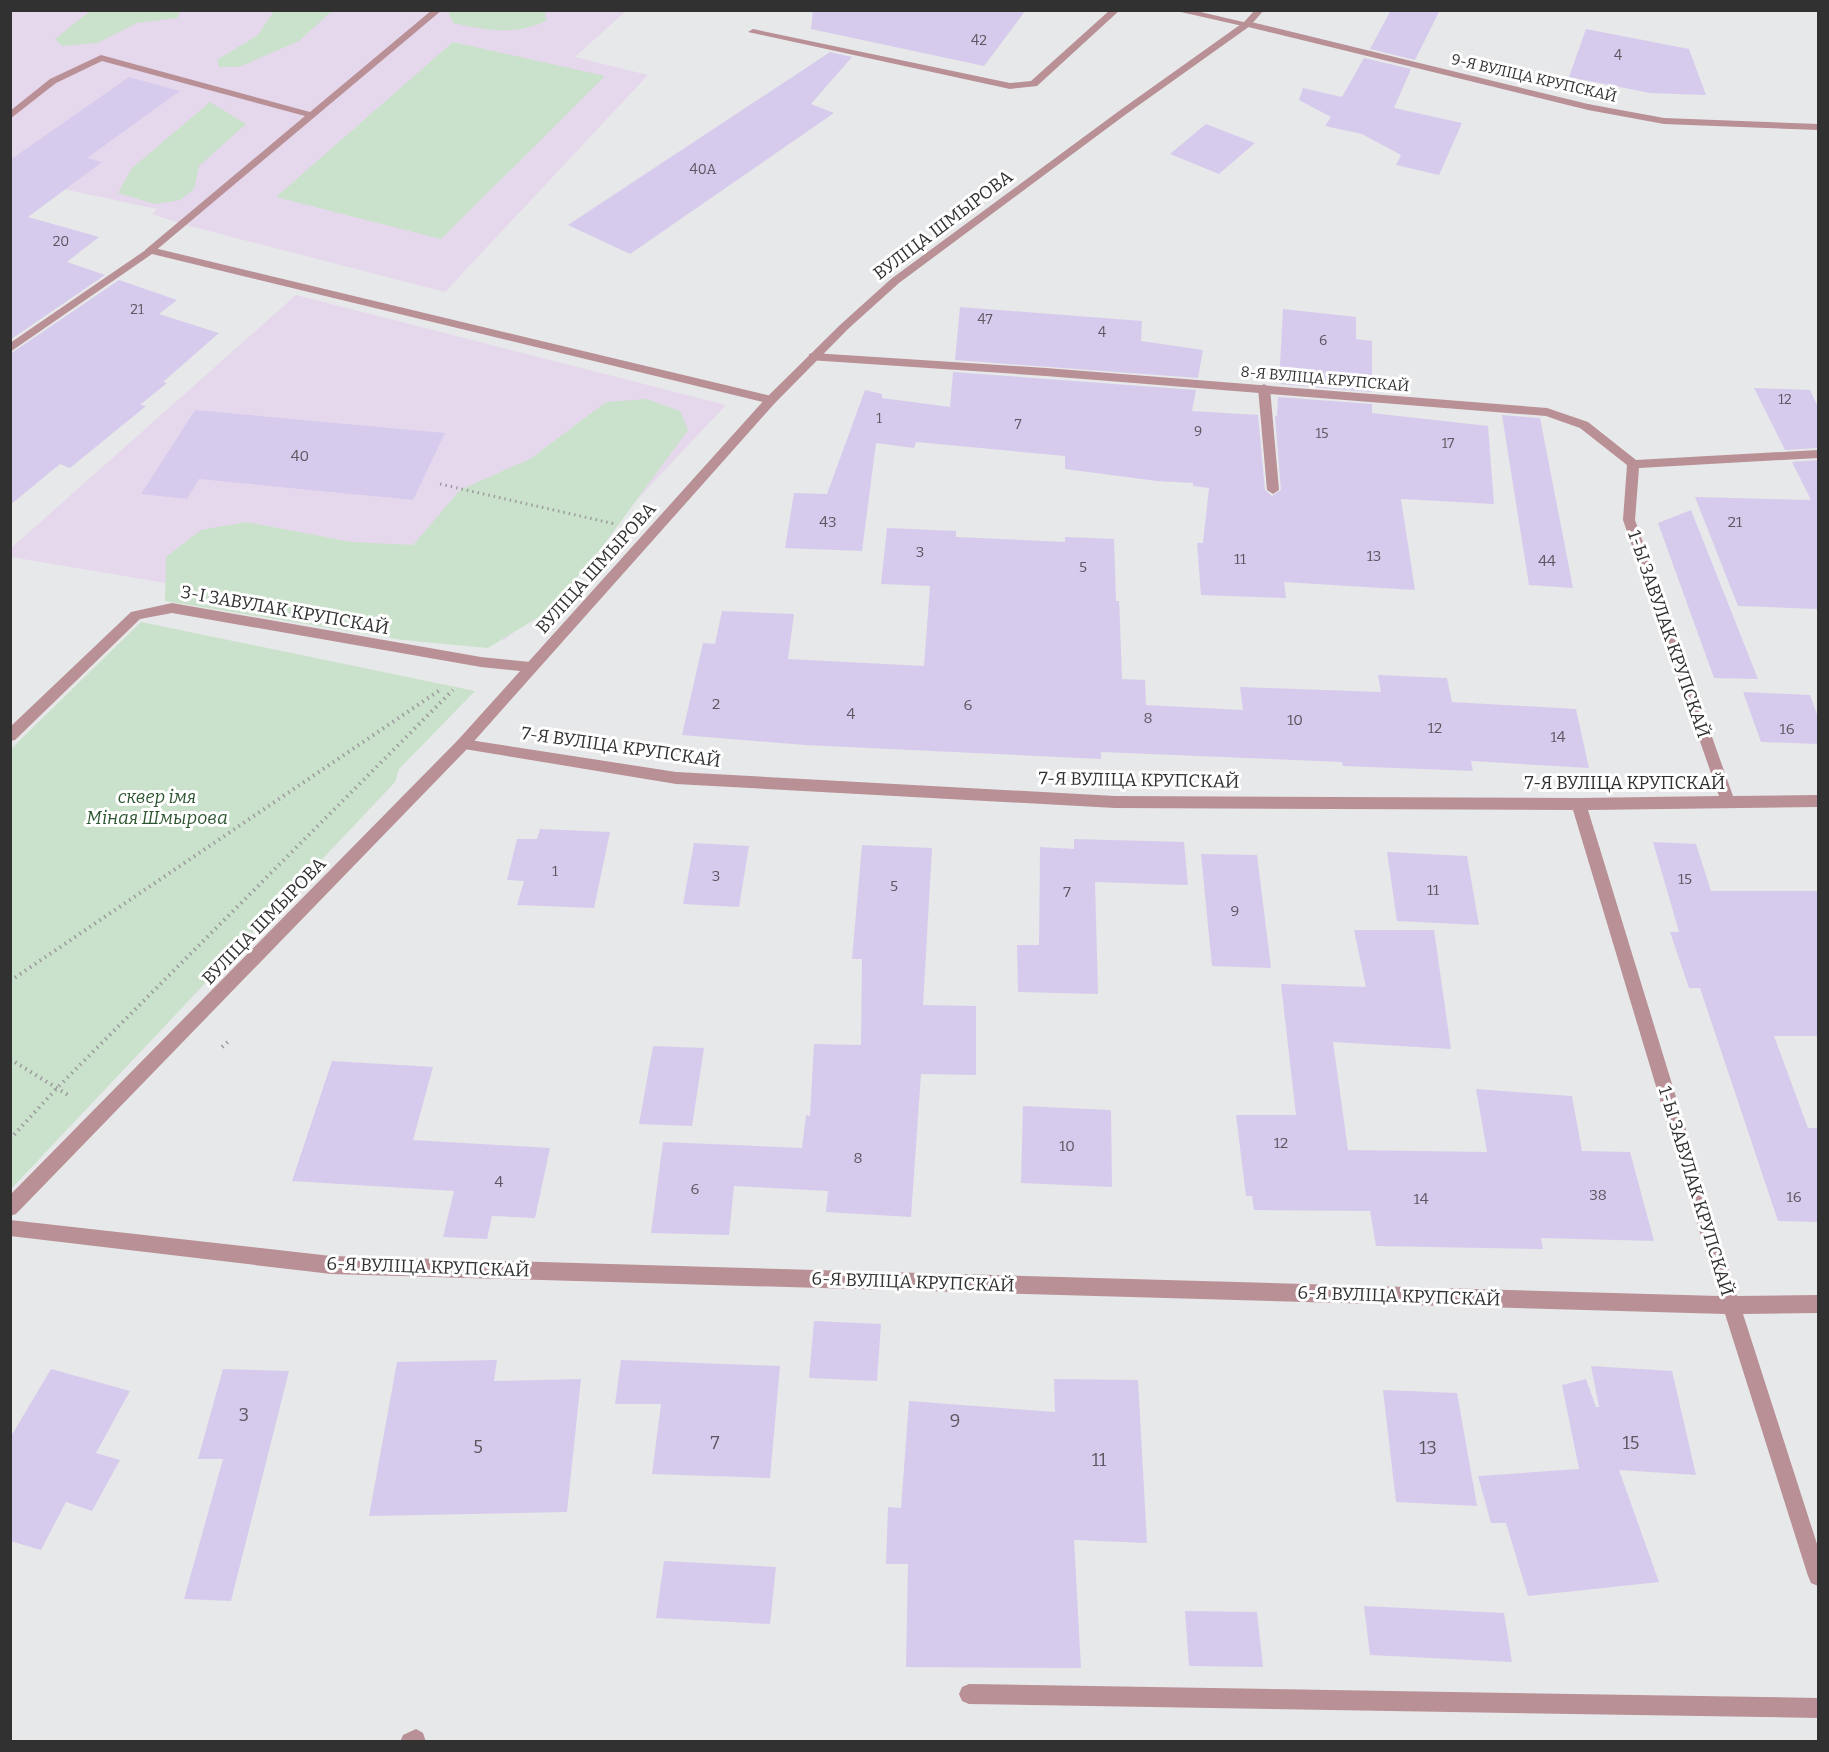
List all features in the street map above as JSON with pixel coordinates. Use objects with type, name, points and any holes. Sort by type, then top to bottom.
[{"type":"street","points":[[10,350],[150,250],[438,10]]},
{"type":"street","points":[[753,32],[1010,86],[1034,84],[1116,10]]},
{"type":"street","name":"9-Я ВУЛІЦА КРУПСКАЙ","points":[[1176,10],[1246,24],[1588,107],[1664,121],[1818,127]]},
{"type":"street","name":"ВУЛІЦА ШМЫРОВА","points":[[10,1208],[463,744],[771,400],[813,357],[896,281],[1246,24],[1260,10]]},
{"type":"street","points":[[10,116],[53,81],[101,58],[312,116]]},
{"type":"street","points":[[150,250],[771,400]]},
{"type":"street","name":"8-Я ВУЛІЦА КРУПСКАЙ","points":[[813,357],[1264,388],[1546,412],[1584,425],[1633,464]]},
{"type":"street","points":[[1264,388],[1273,490]]},
{"type":"street","points":[[1633,464],[1818,454]]},
{"type":"street","name":"1-Ы ЗАВУЛАК КРУПСКАЙ","points":[[1633,464],[1629,520],[1728,802]]},
{"type":"street","name":"3-І ЗАВУЛАК КРУПСКАЙ","points":[[10,736],[136,615],[172,608],[481,662],[530,667]]},
{"type":"street","name":"7-Я ВУЛІЦА КРУПСКАЙ","points":[[463,744],[676,778],[1091,801],[1579,804],[1818,801]]},
{"type":"street","name":"1-Ы ЗАВУЛАК КРУПСКАЙ","points":[[1579,804],[1731,1305],[1818,1576]]},
{"type":"street","name":"6-Я ВУЛІЦА КРУПСКАЙ","points":[[10,1228],[331,1265],[1731,1305],[1818,1304]]},
{"type":"street","points":[[969,1694],[1818,1708]]},
{"type":"path","points":[[440,484],[618,524]]},
{"type":"path","points":[[10,981],[481,662]]},
{"type":"path","points":[[10,1139],[57,1088],[481,662]]},
{"type":"path","points":[[10,1059],[77,1101]]},
{"type":"shaded area","points":[[11,11],[626,11],[575,57],[648,75],[445,292],[182,224],[152,214],[157,209],[11,178]]},
{"type":"shaded area","points":[[296,295],[726,405],[505,640],[11,557],[10,549]]},
{"type":"green space","points":[[90,11],[181,11],[177,18],[137,23],[97,43],[62,46],[55,39]]},
{"type":"green space","points":[[274,11],[332,11],[299,41],[239,67],[219,67],[217,60],[258,35]]},
{"type":"green space","points":[[448,11],[539,11],[545,12],[546,21],[523,29],[489,29],[453,23]]},
{"type":"green space","points":[[453,42],[605,76],[441,239],[276,197]]},
{"type":"green space","points":[[210,102],[246,124],[199,166],[194,189],[180,200],[155,204],[118,193],[132,168]]},
{"type":"green space","points":[[647,399],[680,411],[688,430],[602,547],[550,610],[488,648],[403,640],[165,601],[166,557],[201,530],[246,522],[352,542],[413,545],[460,490],[530,459],[606,402]]},
{"type":"green space","name":"сквер імя Міная Шмырова","points":[[141,622],[475,691],[399,769],[395,782],[11,1189],[11,749]]},
{"type":"building","points":[[813,10],[1026,10],[984,66],[811,29]]},
{"type":"building","points":[[1391,10],[1440,10],[1415,60],[1370,49]]},
{"type":"building","points":[[1586,29],[1689,49],[1706,95],[1650,93],[1569,77]]},
{"type":"building","points":[[830,52],[852,57],[811,104],[834,113],[630,254],[568,225]]},
{"type":"building","points":[[1364,58],[1411,69],[1394,108],[1462,123],[1439,175],[1396,165],[1401,155],[1362,134],[1325,126],[1331,117],[1299,100],[1303,88],[1342,97]]},
{"type":"building","points":[[129,77],[180,91],[87,158],[102,162],[28,217],[99,237],[67,262],[105,275],[10,340],[10,160]]},
{"type":"building","points":[[1206,124],[1255,143],[1219,174],[1170,154]]},
{"type":"building","points":[[119,280],[177,300],[159,314],[219,333],[163,382],[167,383],[140,405],[146,406],[70,468],[60,464],[10,505],[10,354]]},
{"type":"building","points":[[960,307],[1142,321],[1141,341],[1203,350],[1198,378],[955,360]]},
{"type":"building","points":[[1283,309],[1356,317],[1356,339],[1372,341],[1372,392],[1279,384]]},
{"type":"building","points":[[953,372],[1196,390],[1192,411],[1258,415],[1265,490],[1272,496],[1281,490],[1275,416],[1277,416],[1278,397],[1372,404],[1372,413],[1488,426],[1494,504],[1401,499],[1415,590],[1284,582],[1286,598],[1201,595],[1197,543],[1203,543],[1209,488],[1193,486],[1193,483],[1157,481],[1065,469],[1065,456],[916,442],[914,448],[876,443],[862,551],[785,548],[794,493],[827,494],[865,390],[882,394],[882,398],[950,407]]},
{"type":"building","points":[[1754,388],[1810,390],[1818,407],[1818,448],[1785,450]]},
{"type":"building","points":[[195,410],[445,433],[413,500],[199,479],[187,499],[141,494]]},
{"type":"building","points":[[1502,415],[1540,418],[1573,588],[1529,585]]},
{"type":"building","points":[[1818,460],[1818,609],[1738,606],[1695,497],[1811,500],[1792,462]]},
{"type":"building","points":[[1691,510],[1758,679],[1714,678],[1658,523]]},
{"type":"building","points":[[887,528],[956,531],[956,537],[1065,542],[1065,537],[1114,539],[1122,679],[1145,680],[1146,705],[1243,710],[1240,687],[1381,692],[1378,675],[1447,678],[1452,702],[1576,709],[1589,768],[1471,761],[1473,771],[1343,766],[1342,762],[1101,752],[1101,759],[805,745],[682,735],[703,643],[715,644],[722,611],[794,614],[788,659],[924,666],[930,586],[881,584]]},
{"type":"building","points":[[1743,692],[1810,695],[1818,717],[1818,744],[1761,742]]},
{"type":"building","points":[[540,829],[610,832],[594,908],[517,905],[524,881],[507,880],[517,839],[537,839]]},
{"type":"building","points":[[1074,839],[1184,842],[1188,885],[1095,882],[1098,994],[1018,992],[1017,945],[1039,945],[1040,847],[1074,849]]},
{"type":"building","points":[[1653,842],[1696,844],[1711,891],[1818,891],[1818,1036],[1774,1036],[1808,1128],[1818,1128],[1818,1222],[1778,1221],[1700,988],[1689,988],[1670,932],[1679,932]]},
{"type":"building","points":[[694,843],[749,846],[739,907],[683,904]]},
{"type":"building","points":[[862,845],[932,848],[923,1005],[976,1006],[976,1075],[921,1074],[911,1217],[826,1212],[828,1191],[734,1186],[729,1235],[651,1233],[663,1142],[802,1148],[806,1115],[810,1116],[814,1044],[861,1045],[862,959],[852,959]]},
{"type":"building","points":[[1387,852],[1467,856],[1479,925],[1397,921]]},
{"type":"building","points":[[1201,854],[1257,855],[1271,968],[1212,966]]},
{"type":"building","points":[[1354,930],[1434,930],[1451,1049],[1333,1042],[1348,1150],[1487,1152],[1476,1089],[1572,1096],[1582,1151],[1630,1152],[1654,1241],[1541,1238],[1543,1249],[1376,1246],[1370,1211],[1254,1210],[1252,1196],[1246,1196],[1236,1115],[1296,1115],[1281,984],[1366,987]]},
{"type":"building","points":[[653,1046],[704,1048],[692,1126],[639,1124]]},
{"type":"building","points":[[332,1061],[433,1067],[413,1140],[550,1148],[535,1218],[492,1216],[487,1239],[443,1237],[454,1191],[292,1181]]},
{"type":"building","points":[[1023,1106],[1111,1110],[1112,1187],[1021,1183]]},
{"type":"building","points":[[814,1321],[881,1324],[877,1381],[809,1378]]},
{"type":"building","points":[[497,1360],[494,1381],[581,1379],[567,1512],[369,1516],[397,1362]]},
{"type":"building","points":[[621,1360],[780,1366],[770,1478],[652,1474],[661,1404],[615,1404]]},
{"type":"building","points":[[1591,1366],[1672,1371],[1696,1475],[1619,1470],[1659,1582],[1528,1596],[1506,1523],[1491,1523],[1478,1476],[1579,1469],[1562,1385],[1586,1379],[1596,1407],[1599,1407]]},
{"type":"building","points":[[51,1369],[130,1391],[96,1453],[120,1460],[92,1511],[66,1502],[41,1550],[10,1541],[10,1438]]},
{"type":"building","points":[[223,1369],[289,1371],[231,1601],[184,1599],[223,1459],[198,1459]]},
{"type":"building","points":[[1054,1379],[1138,1380],[1147,1543],[1074,1540],[1081,1668],[906,1667],[908,1564],[886,1564],[888,1507],[901,1508],[909,1401],[1055,1412]]},
{"type":"building","points":[[1383,1390],[1457,1393],[1477,1506],[1396,1502]]},
{"type":"building","points":[[664,1561],[776,1567],[770,1624],[656,1618]]},
{"type":"building","points":[[1364,1606],[1504,1613],[1512,1662],[1370,1655]]},
{"type":"building","points":[[1185,1611],[1257,1612],[1263,1667],[1189,1666]]}]
